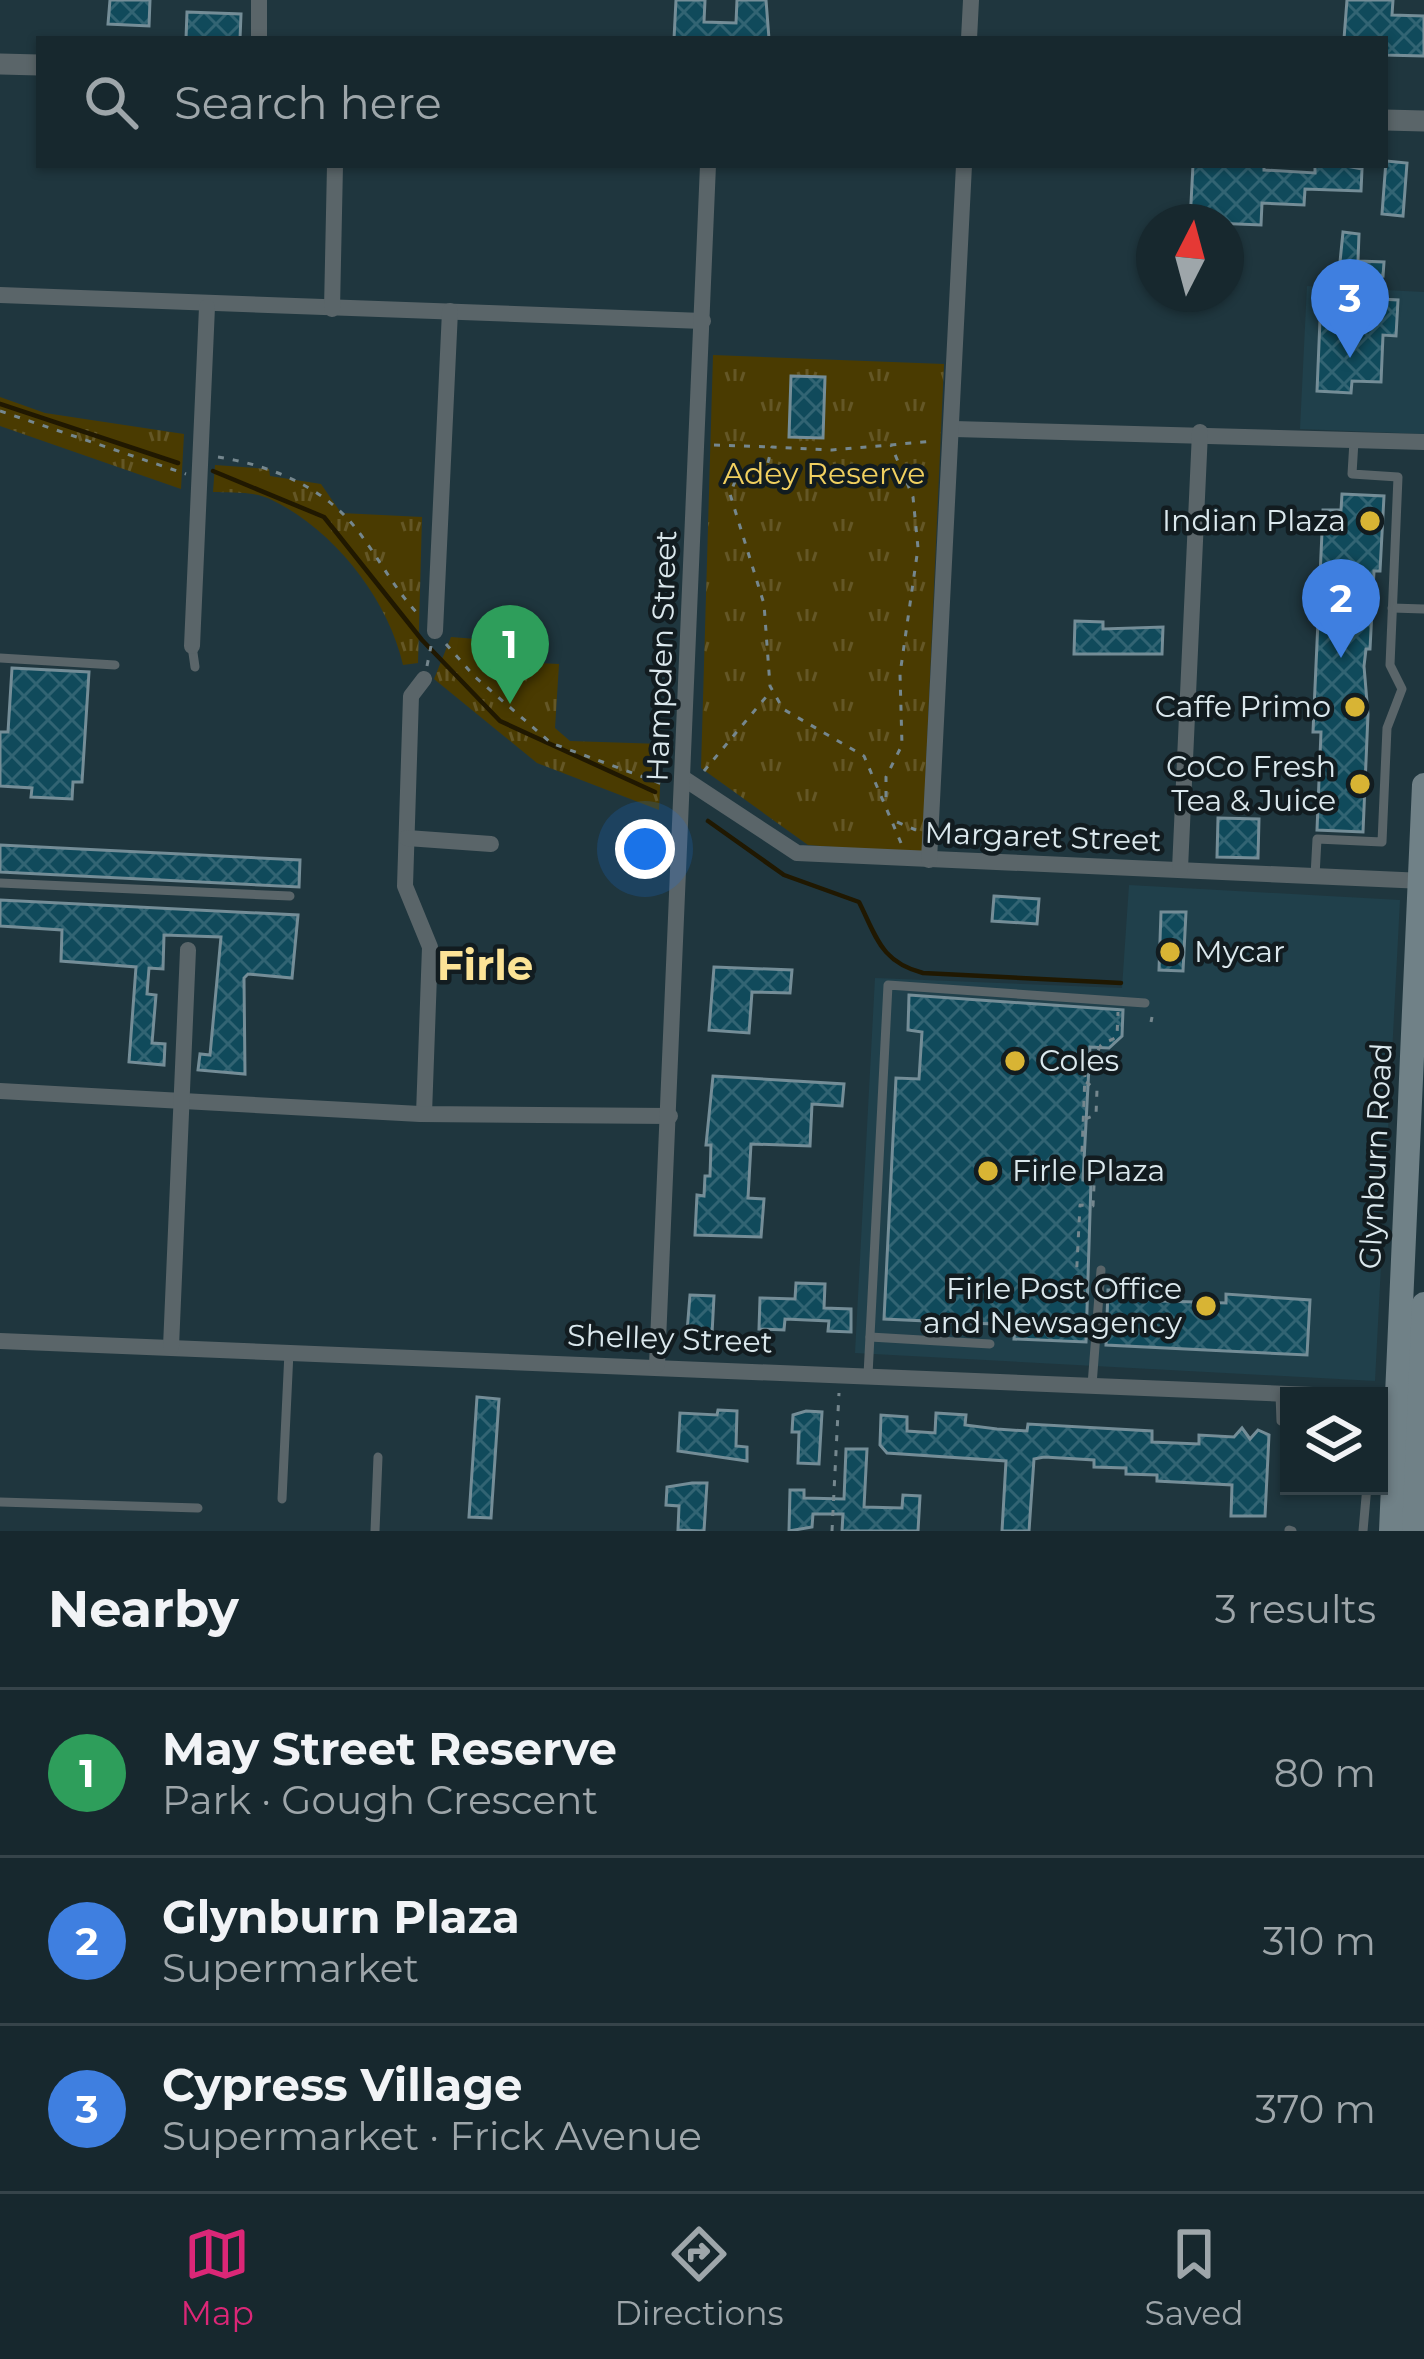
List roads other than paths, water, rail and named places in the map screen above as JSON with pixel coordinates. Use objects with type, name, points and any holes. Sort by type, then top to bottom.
[{"type":"main road","name":"Glynburn Road","points":[[1391,1531],[1420,959],[1424,785]]},
{"type":"main road","name":"Glynburn Road","points":[[1414,1531],[1398,1398],[1424,1304]]},
{"type":"street","points":[[259,36],[260,0]]},
{"type":"street","points":[[969,36],[971,0]]},
{"type":"street","points":[[0,64],[36,65]]},
{"type":"street","points":[[1388,120],[1424,121]]},
{"type":"street","points":[[332,309],[335,168]]},
{"type":"street","name":"Hampden Street","points":[[657,1365],[708,168]]},
{"type":"street","points":[[929,860],[964,168]]},
{"type":"street","points":[[0,295],[207,307],[703,321]]},
{"type":"street","points":[[192,646],[207,307]]},
{"type":"street","points":[[435,631],[450,311]]},
{"type":"street","points":[[954,432],[1200,432],[1424,442]]},
{"type":"street","points":[[1180,869],[1200,432]]},
{"type":"street","points":[[424,679],[411,696],[405,886],[430,947],[424,1114]]},
{"type":"street","name":"Margaret Street","points":[[684,785],[797,853],[1422,881]]},
{"type":"street","points":[[407,838],[491,844]]},
{"type":"street","points":[[171,1348],[188,950]]},
{"type":"street","points":[[0,1091],[180,1097],[424,1114],[670,1117]]},
{"type":"street","name":"Shelley Street","points":[[0,1341],[1280,1394]]},
{"type":"lane","points":[[1316,876],[1317,839],[1382,842],[1388,728],[1402,684],[1390,665],[1398,477],[1352,474],[1354,440]]},
{"type":"lane","points":[[1392,608],[1424,609]]},
{"type":"lane","points":[[192,646],[194,667]]},
{"type":"lane","points":[[0,658],[115,665]]},
{"type":"lane","points":[[0,883],[290,896]]},
{"type":"lane","points":[[868,1375],[888,985],[1145,1004]]},
{"type":"lane","points":[[1093,1385],[1102,1270]]},
{"type":"lane","points":[[870,1337],[990,1344]]},
{"type":"lane","points":[[282,1498],[289,1352]]},
{"type":"lane","points":[[375,1531],[378,1457]]},
{"type":"lane","points":[[1365,1531],[1366,1495]]},
{"type":"lane","points":[[0,1502],[198,1508]]},
{"type":"waterway","points":[[0,404],[178,463]]},
{"type":"waterway","points":[[213,471],[324,517],[422,640],[500,721],[655,792]]},
{"type":"waterway","points":[[708,821],[784,875],[859,902],[882,947],[909,968],[923,973],[1121,983]]},
{"type":"place","name":"Cypress Village","points":[[1350,358]]},
{"type":"place","name":"Indian Plaza","points":[[1370,521]]},
{"type":"place","name":"Glynburn Plaza","points":[[1341,658]]},
{"type":"place","name":"May Street Reserve","points":[[510,704]]},
{"type":"place","name":"Caffe Primo","points":[[1355,707]]},
{"type":"place","name":"CoCo Fresh Tea & Juice","points":[[1360,784]]},
{"type":"place","name":"Mycar","points":[[1170,952]]},
{"type":"place","name":"Coles","points":[[1015,1061]]},
{"type":"place","name":"Firle Plaza","points":[[988,1171]]},
{"type":"place","name":"Firle Post Office and Newsagency","points":[[1206,1306]]},
{"type":"district","name":"Firle","points":[[485,965]]},
{"type":"park label","name":"Adey Reserve","points":[[824,474]]}]
